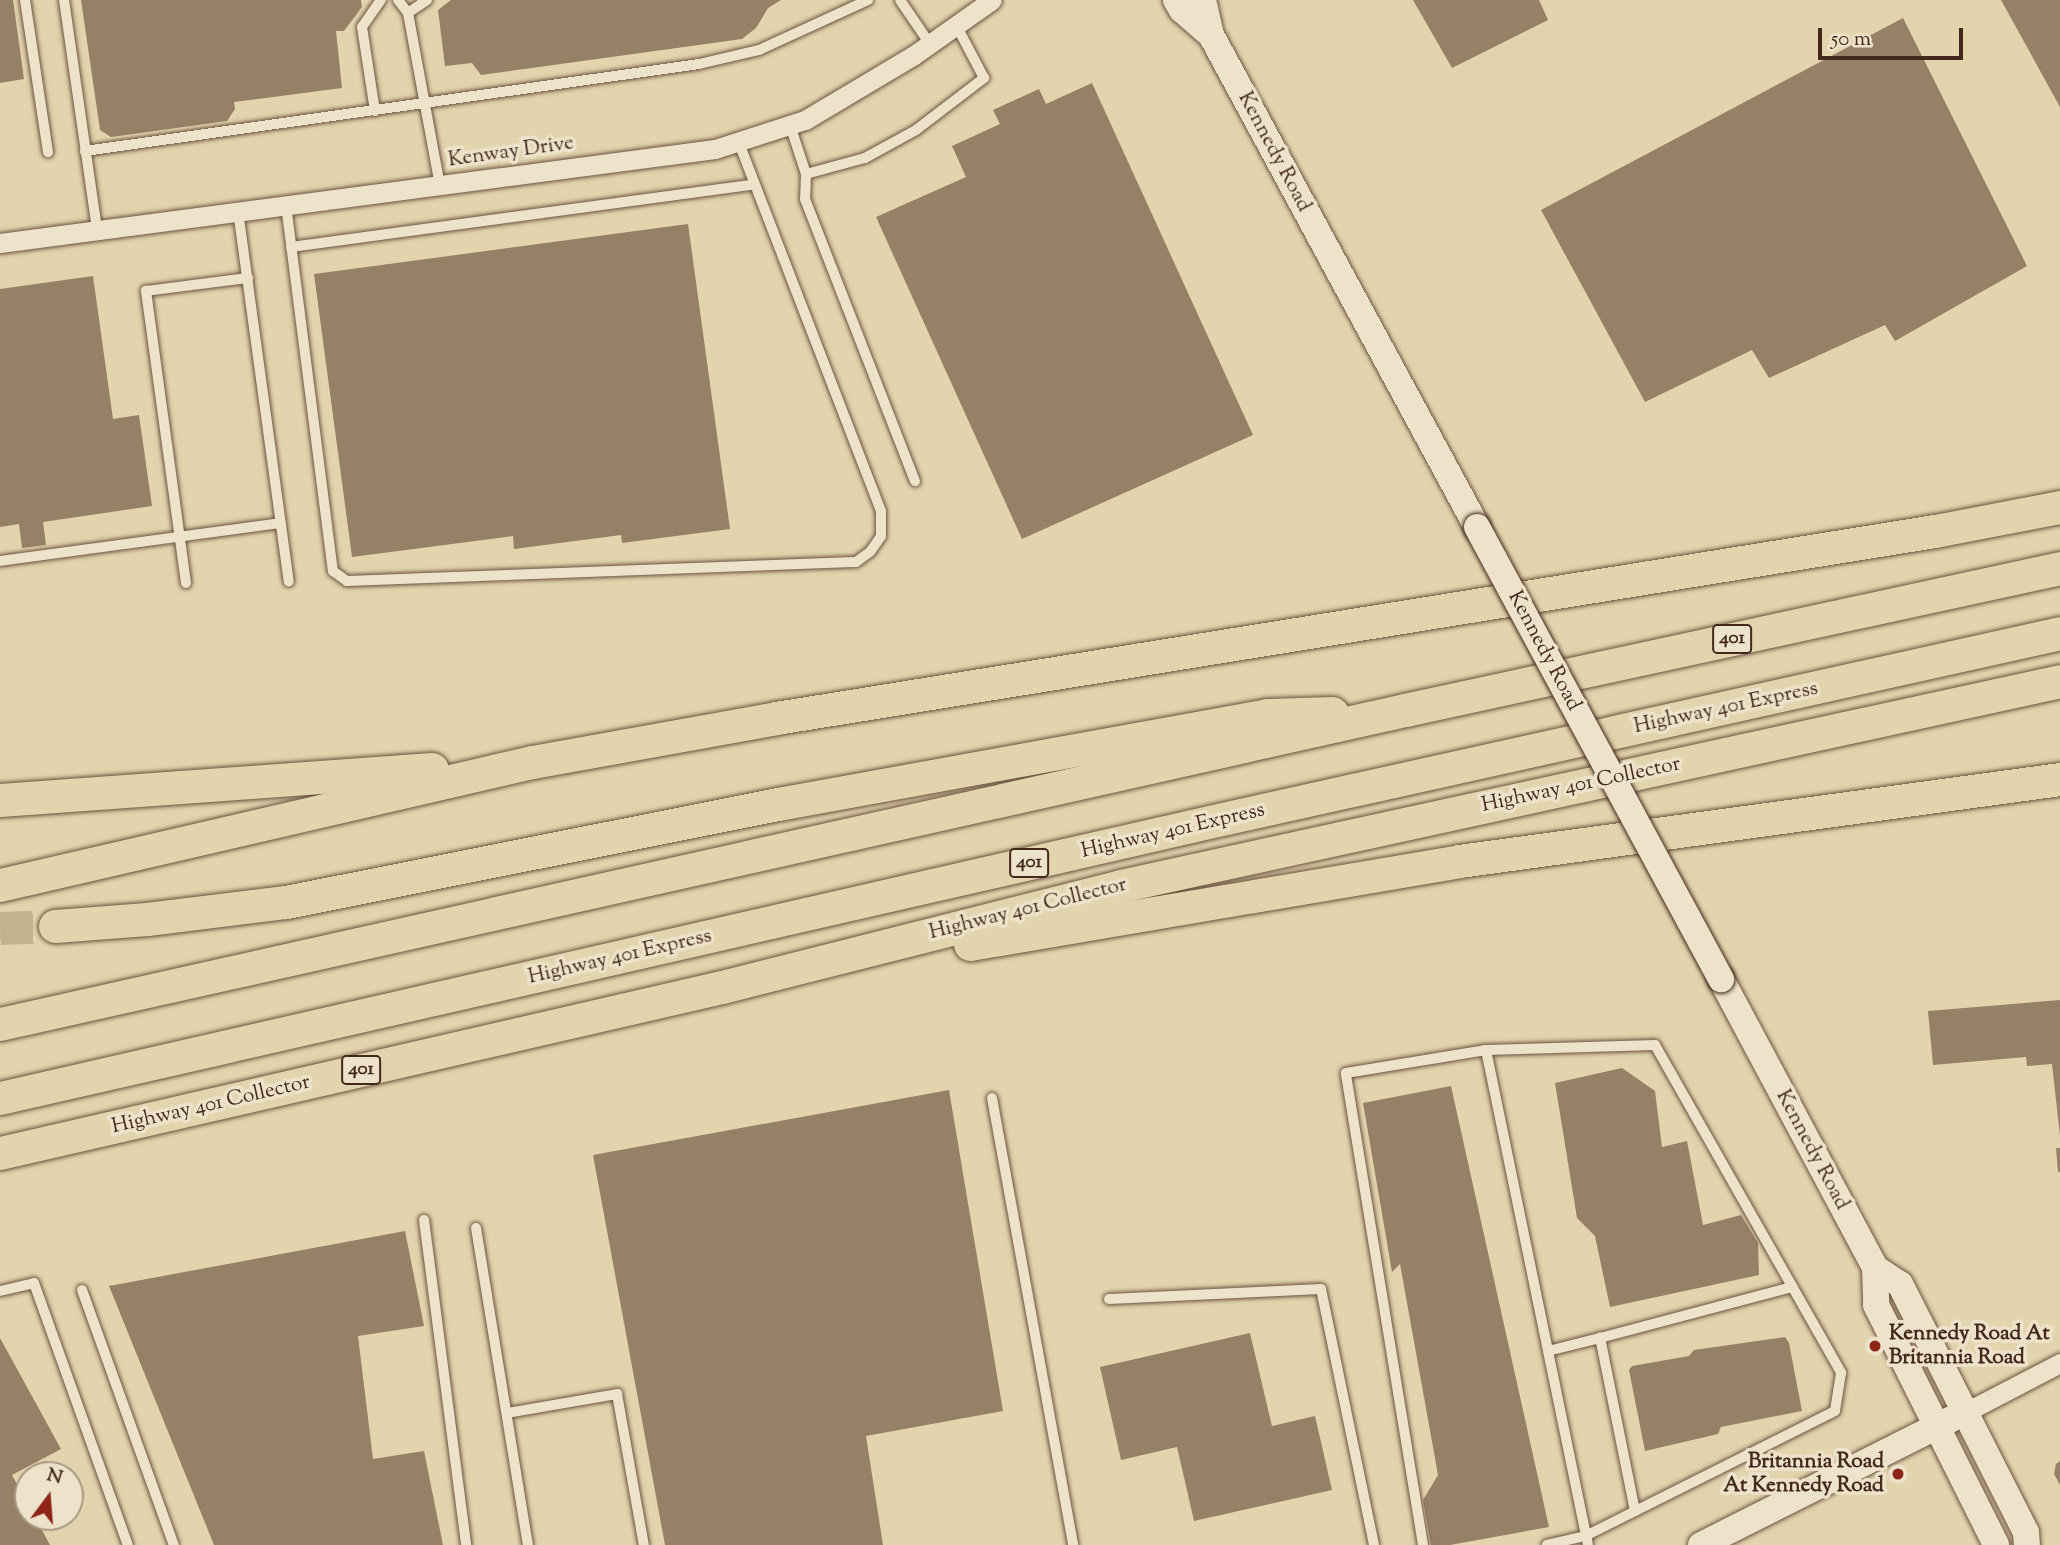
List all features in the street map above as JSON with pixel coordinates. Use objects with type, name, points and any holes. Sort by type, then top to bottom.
[{"type":"highway","points":[[1935,531],[2060,493]]},
{"type":"highway","points":[[0,885],[532,762],[804,713],[1935,531],[2060,507]]},
{"type":"highway","name":"401","points":[[0,1024],[1405,710],[2060,568]]},
{"type":"highway","name":"Highway 401 Express","points":[[0,1098],[1191,826],[2060,633]]},
{"type":"highway","name":"Highway 401 Collector","points":[[0,1153],[722,987],[1120,886],[2060,681]]},
{"type":"highway","points":[[55,926],[147,919],[286,902],[778,804],[1267,715],[1405,710]]},
{"type":"highway","points":[[0,800],[532,762]]},
{"type":"highway","points":[[722,987],[1460,861],[2051,781]]},
{"type":"main road","name":"Kennedy Road","points":[[1176,0],[1182,10],[1211,34]]},
{"type":"main road","name":"Kennedy Road","points":[[1203,0],[1211,34],[1875,1268],[1876,1305],[1996,1545]]},
{"type":"main road","name":"Kennedy Road","points":[[1875,1268],[1900,1284],[2026,1532],[2027,1545]]},
{"type":"main road","points":[[1701,1545],[1964,1413]]},
{"type":"street","name":"Kenway Drive","points":[[0,243],[715,149],[805,120],[930,44],[992,0]]},
{"type":"street","points":[[1964,1413],[2060,1363]]},
{"type":"lane","points":[[25,0],[48,152]]},
{"type":"lane","points":[[64,0],[97,230]]},
{"type":"lane","points":[[375,111],[362,27],[381,0]]},
{"type":"lane","points":[[398,0],[408,13],[440,185]]},
{"type":"lane","points":[[408,13],[427,0]]},
{"type":"lane","points":[[85,151],[699,64],[760,50],[868,0]]},
{"type":"lane","points":[[900,0],[930,44]]},
{"type":"lane","points":[[806,174],[865,158],[916,130],[984,78],[956,26]]},
{"type":"lane","points":[[790,124],[806,174],[805,199],[915,481]]},
{"type":"lane","points":[[286,205],[333,571],[347,580],[856,562],[870,552],[881,536],[881,511],[738,141]]},
{"type":"lane","points":[[291,247],[754,184]]},
{"type":"lane","points":[[238,211],[289,582]]},
{"type":"lane","points":[[186,583],[146,291],[248,278]]},
{"type":"lane","points":[[0,561],[280,523]]},
{"type":"lane","points":[[1423,1545],[1346,1073],[1486,1050],[1655,1045],[1841,1373],[1835,1411],[1635,1511],[1586,1540],[1547,1545]]},
{"type":"lane","points":[[1486,1050],[1586,1540]]},
{"type":"lane","points":[[992,1098],[1073,1545]]},
{"type":"lane","points":[[424,1220],[466,1545]]},
{"type":"lane","points":[[476,1228],[528,1545]]},
{"type":"lane","points":[[0,1291],[34,1283],[128,1545]]},
{"type":"lane","points":[[1548,1351],[1792,1287]]},
{"type":"lane","points":[[1109,1299],[1321,1289],[1374,1545]]},
{"type":"lane","points":[[82,1290],[174,1545]]},
{"type":"lane","points":[[1600,1338],[1635,1511]]},
{"type":"lane","points":[[507,1413],[617,1394],[644,1545]]},
{"type":"building","points":[[0,0],[13,0],[24,79],[0,83]]},
{"type":"building","points":[[81,0],[361,0],[362,7],[344,31],[336,31],[342,88],[234,102],[235,109],[227,121],[111,137],[100,130]]},
{"type":"building","points":[[451,0],[781,0],[768,8],[756,28],[742,39],[481,75],[472,63],[445,66],[438,10]]},
{"type":"building","points":[[1413,0],[1539,0],[1548,20],[1452,68]]},
{"type":"building","points":[[2001,0],[2060,0],[2060,107]]},
{"type":"building","points":[[1903,18],[2027,266],[1895,341],[1885,325],[1769,378],[1752,350],[1645,402],[1541,210]]},
{"type":"building","points":[[1092,83],[1253,435],[1022,539],[876,217],[966,177],[952,146],[1000,124],[993,110],[1039,89],[1046,104]]},
{"type":"building","points":[[688,224],[730,529],[622,543],[621,535],[514,549],[513,536],[352,557],[314,274]]},
{"type":"building","points":[[93,276],[113,419],[139,415],[152,506],[43,522],[46,545],[22,548],[19,524],[0,527],[0,289]]},
{"type":"building","points":[[2060,1000],[2060,1136],[2052,1064],[2027,1066],[2026,1057],[1933,1065],[1928,1011]]},
{"type":"building","points":[[1622,1068],[1655,1091],[1662,1147],[1687,1141],[1703,1225],[1741,1215],[1758,1243],[1759,1275],[1610,1307],[1595,1236],[1577,1218],[1555,1083]]},
{"type":"building","points":[[1451,1086],[1549,1527],[1450,1545],[1431,1545],[1423,1500],[1438,1475],[1400,1264],[1392,1272],[1363,1103]]},
{"type":"building","points":[[949,1090],[1003,1411],[866,1436],[883,1545],[665,1545],[593,1155]]},
{"type":"building","points":[[2056,1148],[2060,1148],[2060,1172],[2058,1172]]},
{"type":"building","points":[[405,1231],[424,1326],[358,1336],[373,1459],[424,1451],[443,1545],[214,1545],[109,1286]]},
{"type":"building","points":[[1250,1333],[1272,1426],[1315,1416],[1332,1490],[1194,1521],[1177,1447],[1121,1460],[1100,1367]]},
{"type":"building","points":[[1785,1337],[1789,1343],[1802,1411],[1721,1427],[1718,1434],[1645,1451],[1629,1370],[1632,1366],[1689,1356],[1694,1350]]},
{"type":"building","points":[[0,1338],[61,1449],[38,1461],[14,1461],[12,1475],[14,1531],[42,1531],[50,1545],[0,1545]]},
{"type":"building","points":[[2060,1461],[2060,1485],[2054,1474],[2056,1464]]},
{"type":"tunnel","points":[[0,928],[55,926]]},
{"type":"place","name":"Kennedy Road At Britannia Road","points":[[1875,1346]]},
{"type":"place","name":"Britannia Road At Kennedy Road","points":[[1898,1474]]}]
